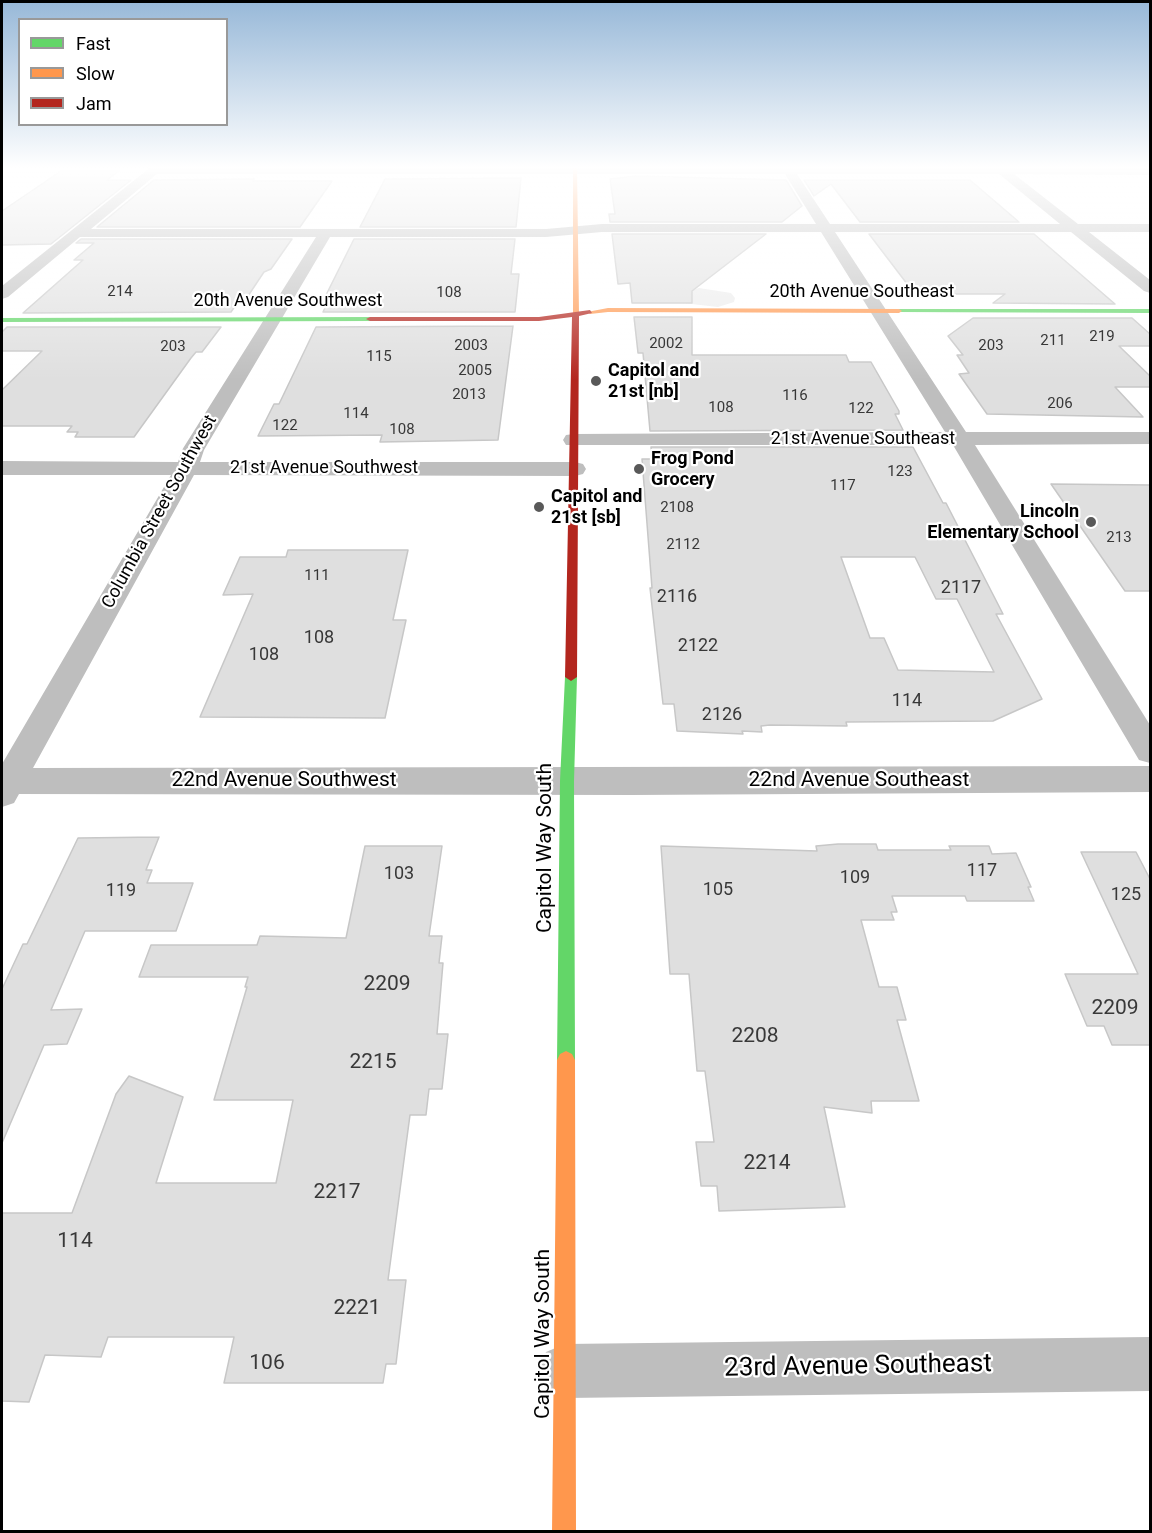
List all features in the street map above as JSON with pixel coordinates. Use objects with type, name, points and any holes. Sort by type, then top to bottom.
[{"type":"main road","name":"Capitol Way South","points":[[564,1532],[567,782],[575,469],[577,238]]},
{"type":"main road","name":"20th Avenue Southeast","points":[[575,314],[608,310],[1150,311]]},
{"type":"main road","name":"20th Avenue Southwest","points":[[2,320],[539,319],[575,314]]},
{"type":"street","points":[[2,294],[70,238]]},
{"type":"street","name":"Columbia Street Southwest","points":[[4,785],[187,467],[193,450],[323,238]]},
{"type":"street","points":[[833,238],[960,439],[1150,751]]},
{"type":"street","points":[[1085,238],[1150,288]]},
{"type":"street","name":"21st Avenue Southeast","points":[[574,440],[1150,438]]},
{"type":"street","name":"21st Avenue Southwest","points":[[2,468],[575,469]]},
{"type":"street","name":"22nd Avenue Southeast","points":[[567,782],[1150,779]]},
{"type":"street","name":"22nd Avenue Southwest","points":[[4,785],[567,782]]},
{"type":"street","name":"23rd Avenue Southeast","points":[[565,1371],[1150,1364]]},
{"type":"shaded area","points":[[699,288],[731,293],[735,298],[734,302],[718,307],[683,303],[689,291]]},
{"type":"building","points":[[2,238],[59,238],[51,244],[2,245]]},
{"type":"building","points":[[612,238],[761,238],[692,291],[692,303],[632,303],[630,283],[618,284]]},
{"type":"building","points":[[872,238],[1038,238],[1115,304],[993,303],[1005,294],[914,293]]},
{"type":"building","points":[[81,239],[292,239],[271,269],[264,272],[244,302],[238,302],[231,312],[23,313],[83,260],[74,260],[94,243],[76,243]]},
{"type":"building","points":[[354,239],[515,239],[511,274],[519,274],[515,312],[323,312],[331,295],[326,295]]},
{"type":"building","points":[[634,317],[692,317],[692,355],[846,355],[849,362],[871,362],[899,411],[899,414],[895,414],[903,430],[650,431],[643,353],[638,353]]},
{"type":"building","points":[[973,318],[1132,318],[1150,334],[1150,346],[1119,346],[1150,376],[1150,387],[1115,387],[1143,417],[987,414],[959,374],[969,373],[957,355],[963,355],[948,336]]},
{"type":"building","points":[[513,326],[498,440],[380,442],[382,435],[258,436],[274,404],[279,404],[316,327]]},
{"type":"building","points":[[7,327],[221,327],[202,352],[196,352],[191,358],[134,437],[75,437],[78,432],[67,432],[72,426],[2,426],[2,390],[42,351],[2,351],[2,332]]},
{"type":"building","points":[[651,447],[913,447],[943,503],[946,503],[1003,614],[996,614],[1042,699],[993,721],[846,722],[847,726],[770,725],[761,726],[762,732],[742,731],[743,734],[677,731],[674,704],[663,704],[650,588],[652,588],[642,459],[652,459]],"holes":[[[841,557],[915,557],[936,599],[957,599],[994,672],[898,670],[884,638],[870,638]]]},
{"type":"building","points":[[1051,484],[1150,485],[1150,591],[1125,591]]},
{"type":"building","points":[[288,550],[408,550],[393,620],[406,620],[385,718],[200,717],[253,594],[223,595],[240,557],[286,557]]},
{"type":"building","points":[[159,837],[146,870],[152,870],[147,883],[193,883],[176,931],[85,931],[51,1010],[82,1009],[67,1044],[44,1045],[2,1143],[2,989],[23,944],[27,944],[78,838]]},
{"type":"building","points":[[876,844],[878,850],[951,850],[949,846],[989,846],[992,854],[1016,853],[1031,887],[1028,887],[1034,901],[967,901],[965,896],[892,896],[897,912],[891,912],[894,920],[861,920],[879,987],[897,987],[906,1020],[897,1020],[919,1101],[871,1101],[872,1113],[824,1107],[845,1207],[719,1211],[717,1186],[701,1186],[696,1142],[714,1142],[705,1071],[697,1071],[689,974],[670,974],[661,846],[817,851],[816,846]]},
{"type":"building","points":[[365,846],[442,846],[429,936],[442,936],[439,963],[443,963],[437,1034],[448,1034],[442,1089],[429,1089],[426,1115],[410,1115],[388,1280],[406,1280],[396,1364],[386,1364],[383,1383],[224,1383],[234,1337],[108,1337],[101,1357],[45,1355],[29,1402],[2,1401],[2,1213],[72,1213],[116,1094],[129,1076],[183,1097],[156,1183],[276,1183],[293,1100],[214,1100],[248,977],[139,977],[151,945],[257,945],[260,936],[346,938]]},
{"type":"building","points":[[1081,852],[1136,852],[1150,879],[1150,1045],[1112,1045],[1104,1026],[1087,1026],[1065,974],[1138,974]]},
{"type":"traffic: fast","points":[[899,311],[1150,311]]},
{"type":"traffic: fast","points":[[2,320],[370,319]]},
{"type":"traffic: fast","points":[[566,1060],[567,781],[571,677]]},
{"type":"traffic: slow","points":[[575,238],[576,314]]},
{"type":"traffic: slow","points":[[590,312],[608,310],[899,311]]},
{"type":"traffic: slow","points":[[564,1532],[566,1060]]},
{"type":"traffic: jam","points":[[370,319],[539,319],[590,312]]},
{"type":"traffic: jam","points":[[571,677],[576,314]]},
{"type":"place","name":"Capitol and 21st [nb]","points":[[596,381]]},
{"type":"place","name":"Frog Pond Grocery","points":[[639,469]]},
{"type":"place","name":"Capitol and 21st [sb]","points":[[539,507]]},
{"type":"place","name":"Lincoln Elementary School","points":[[1091,522]]}]
